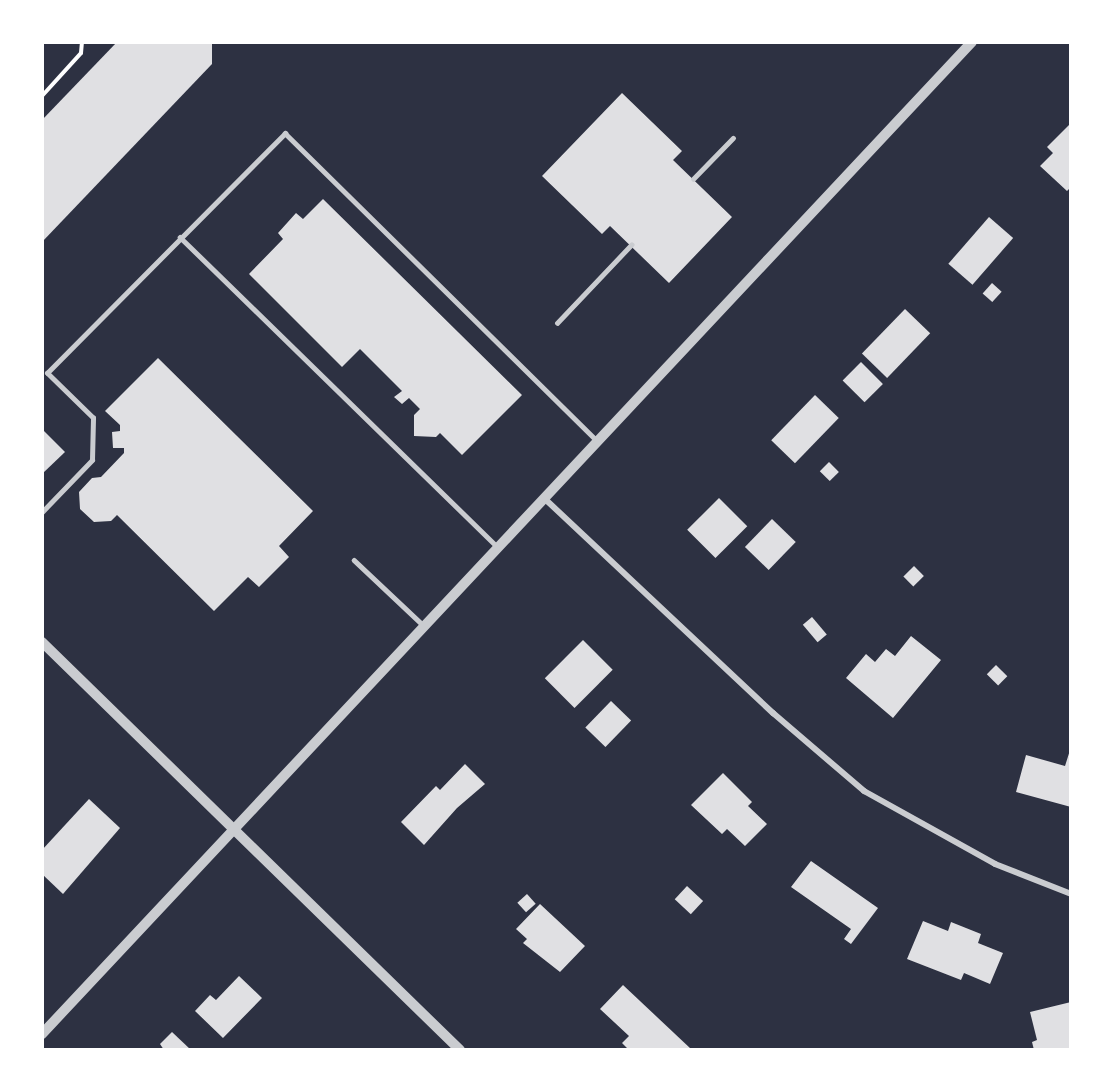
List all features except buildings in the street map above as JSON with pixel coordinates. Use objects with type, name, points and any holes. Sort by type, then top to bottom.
[{"type":"street","points":[[42,1034],[235,831],[970,42]]},
{"type":"street","points":[[545,499],[773,713],[864,791],[995,864],[1071,894]]},
{"type":"street","points":[[42,642],[460,1050]]},
{"type":"lane","points":[[42,513],[92,460],[93,418],[47,373],[285,133],[598,442]]},
{"type":"lane","points":[[693,179],[733,138]]},
{"type":"lane","points":[[180,237],[499,548]]},
{"type":"lane","points":[[557,322],[631,245]]},
{"type":"lane","points":[[354,560],[425,627]]},
{"type":"path","points":[[42,96],[81,53],[82,42]]}]
